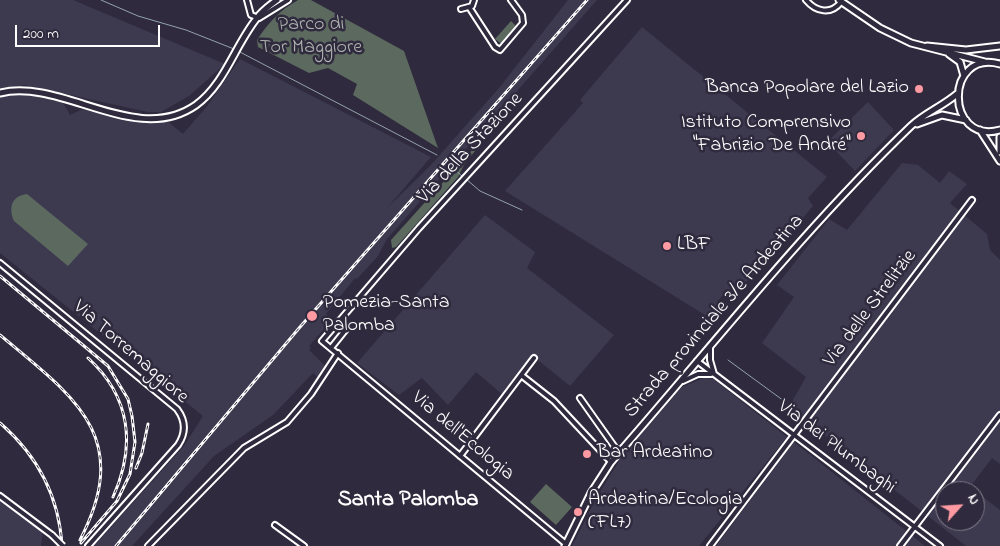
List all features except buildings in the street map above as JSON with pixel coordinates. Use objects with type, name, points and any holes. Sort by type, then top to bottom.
[{"type":"main road","points":[[0,93],[26,91],[130,116],[170,117],[201,101],[233,59],[257,18],[277,0]]},
{"type":"main road","points":[[840,1],[880,28],[919,46],[985,62],[999,63]]},
{"type":"main road","points":[[919,46],[966,50],[1000,46]]},
{"type":"main road","points":[[947,53],[960,62],[964,76]]},
{"type":"main road","points":[[966,120],[959,108],[957,94],[964,76],[977,65],[985,62]]},
{"type":"main road","points":[[912,126],[957,94]]},
{"type":"main road","points":[[912,126],[939,115],[966,120],[980,129],[1000,162]]},
{"type":"main road","name":"Strada provinciale 3/e Ardeatina","points":[[565,545],[591,493],[611,462],[808,231],[912,126]]},
{"type":"main road","points":[[980,129],[1000,130]]},
{"type":"main road","points":[[1000,137],[1000,152]]},
{"type":"street","points":[[247,0],[251,15],[257,18],[263,17],[288,0]]},
{"type":"street","points":[[461,9],[468,7],[474,0]]},
{"type":"street","points":[[468,7],[495,47],[500,50],[523,23],[522,15],[511,0]]},
{"type":"street","name":"Via della Stazione","points":[[331,348],[322,341],[464,178],[627,0]]},
{"type":"street","points":[[806,0],[814,8],[824,11],[835,8],[840,1]]},
{"type":"street","name":"Via delle Strelitzie","points":[[710,546],[972,200]]},
{"type":"street","name":"Via Torremaggiore","points":[[0,263],[177,409],[183,420],[184,434],[178,445],[88,546]]},
{"type":"street","points":[[148,546],[244,448],[288,422],[311,394],[338,353],[331,348],[347,328],[339,321]]},
{"type":"street","points":[[677,385],[698,374],[714,374],[710,360],[711,345]]},
{"type":"street","name":"Via dell'Ecologia","points":[[338,353],[565,545]]},
{"type":"street","points":[[460,456],[534,358]]},
{"type":"street","name":"Via dei Plumbaghi","points":[[697,361],[940,546]]},
{"type":"street","points":[[521,375],[557,404],[611,462]]},
{"type":"street","points":[[580,398],[619,453]]},
{"type":"street","points":[[900,546],[1000,415]]},
{"type":"street","points":[[0,496],[52,535],[63,546]]},
{"type":"street","points":[[275,525],[304,546]]},
{"type":"shaded area","points":[[0,0],[73,0],[225,64],[189,96],[161,112],[148,112],[25,85],[0,89]]},
{"type":"shaded area","points":[[568,0],[597,0],[387,239],[378,256],[357,279],[355,278],[326,314],[332,320],[309,346],[311,348],[309,350],[325,366],[320,379],[313,373],[273,415],[214,456],[132,546],[94,546],[184,446],[203,416],[0,253],[0,97],[23,94],[44,97],[63,103],[70,115],[85,108],[142,122],[167,121],[183,134],[208,105],[240,59],[431,157],[387,208],[430,166],[499,88]]},
{"type":"shaded area","points":[[642,27],[827,177],[808,198],[813,206],[782,243],[732,298],[722,296],[717,302],[724,308],[713,320],[505,191],[583,103],[580,100]]},
{"type":"shaded area","name":"Istituto Comprensivo \"Fabrizio De André\"","points":[[868,102],[894,130],[855,171],[827,142]]},
{"type":"shaded area","points":[[902,163],[918,165],[940,183],[949,171],[967,184],[950,203],[987,234],[990,250],[1000,260],[1000,464],[992,458],[975,481],[935,481],[935,522],[789,407],[806,377],[762,343],[794,297],[777,285],[829,219],[847,230]]},
{"type":"shaded area","points":[[485,215],[535,252],[527,268],[614,335],[570,386],[533,356],[503,395],[476,372],[448,405],[422,378],[399,395],[357,363]]},
{"type":"shaded area","points":[[704,378],[713,379],[787,437],[699,546],[572,546],[598,495],[621,458],[682,387]]},
{"type":"shaded area","points":[[794,442],[925,546],[716,546]]},
{"type":"shaded area","points":[[0,498],[43,531],[41,546],[0,546]]},
{"type":"shaded area","points":[[985,498],[1000,510],[1000,546],[966,546],[947,531],[985,531]]},
{"type":"green space","name":"Parco di Tor Maggiore","points":[[298,0],[311,0],[404,51],[438,148],[353,95],[357,84],[328,68],[309,73],[258,47],[257,40],[270,23]]},
{"type":"green space","points":[[511,21],[518,28],[503,45],[495,39]]},
{"type":"green space","points":[[474,148],[476,150],[465,163],[458,177],[396,247],[392,248],[391,240]]},
{"type":"green space","points":[[27,194],[88,244],[68,266],[14,221],[11,211],[13,203],[18,197]]},
{"type":"green space","points":[[546,484],[572,507],[556,525],[530,502]]},
{"type":"waterway","points":[[101,0],[138,16],[186,30],[234,49]]},
{"type":"waterway","points":[[238,51],[437,155]]},
{"type":"waterway","points":[[453,168],[463,177]]},
{"type":"waterway","points":[[466,179],[480,191],[522,210]]},
{"type":"waterway","points":[[728,360],[784,401]]},
{"type":"railway","points":[[116,546],[300,327],[587,0]]},
{"type":"railway","points":[[0,276],[108,366],[128,399],[135,442],[130,474],[117,501],[81,543]]},
{"type":"railway","points":[[0,335],[27,357],[72,400],[88,422],[98,446],[101,473],[95,504],[80,540]]},
{"type":"railway","points":[[88,358],[113,389],[121,406],[125,423],[127,441],[125,459],[113,497]]},
{"type":"railway","points":[[0,423],[25,449],[36,463],[44,478],[56,510],[62,546]]},
{"type":"railway","points":[[136,468],[142,453],[148,424]]},
{"type":"place","name":"Banca Popolare del Lazio","points":[[919,89]]},
{"type":"place","name":"Istituto Comprensivo \"Fabrizio De André\"","points":[[861,136]]},
{"type":"place","name":"LBF","points":[[667,246]]},
{"type":"place","name":"Pomezia-Santa Palomba","points":[[312,316]]},
{"type":"place","name":"Bar Ardeatino","points":[[587,454]]},
{"type":"place","name":"Ardeatina/Ecologia (FL7)","points":[[578,512]]},
{"type":"district","name":"Santa Palomba","points":[[408,501]]}]
